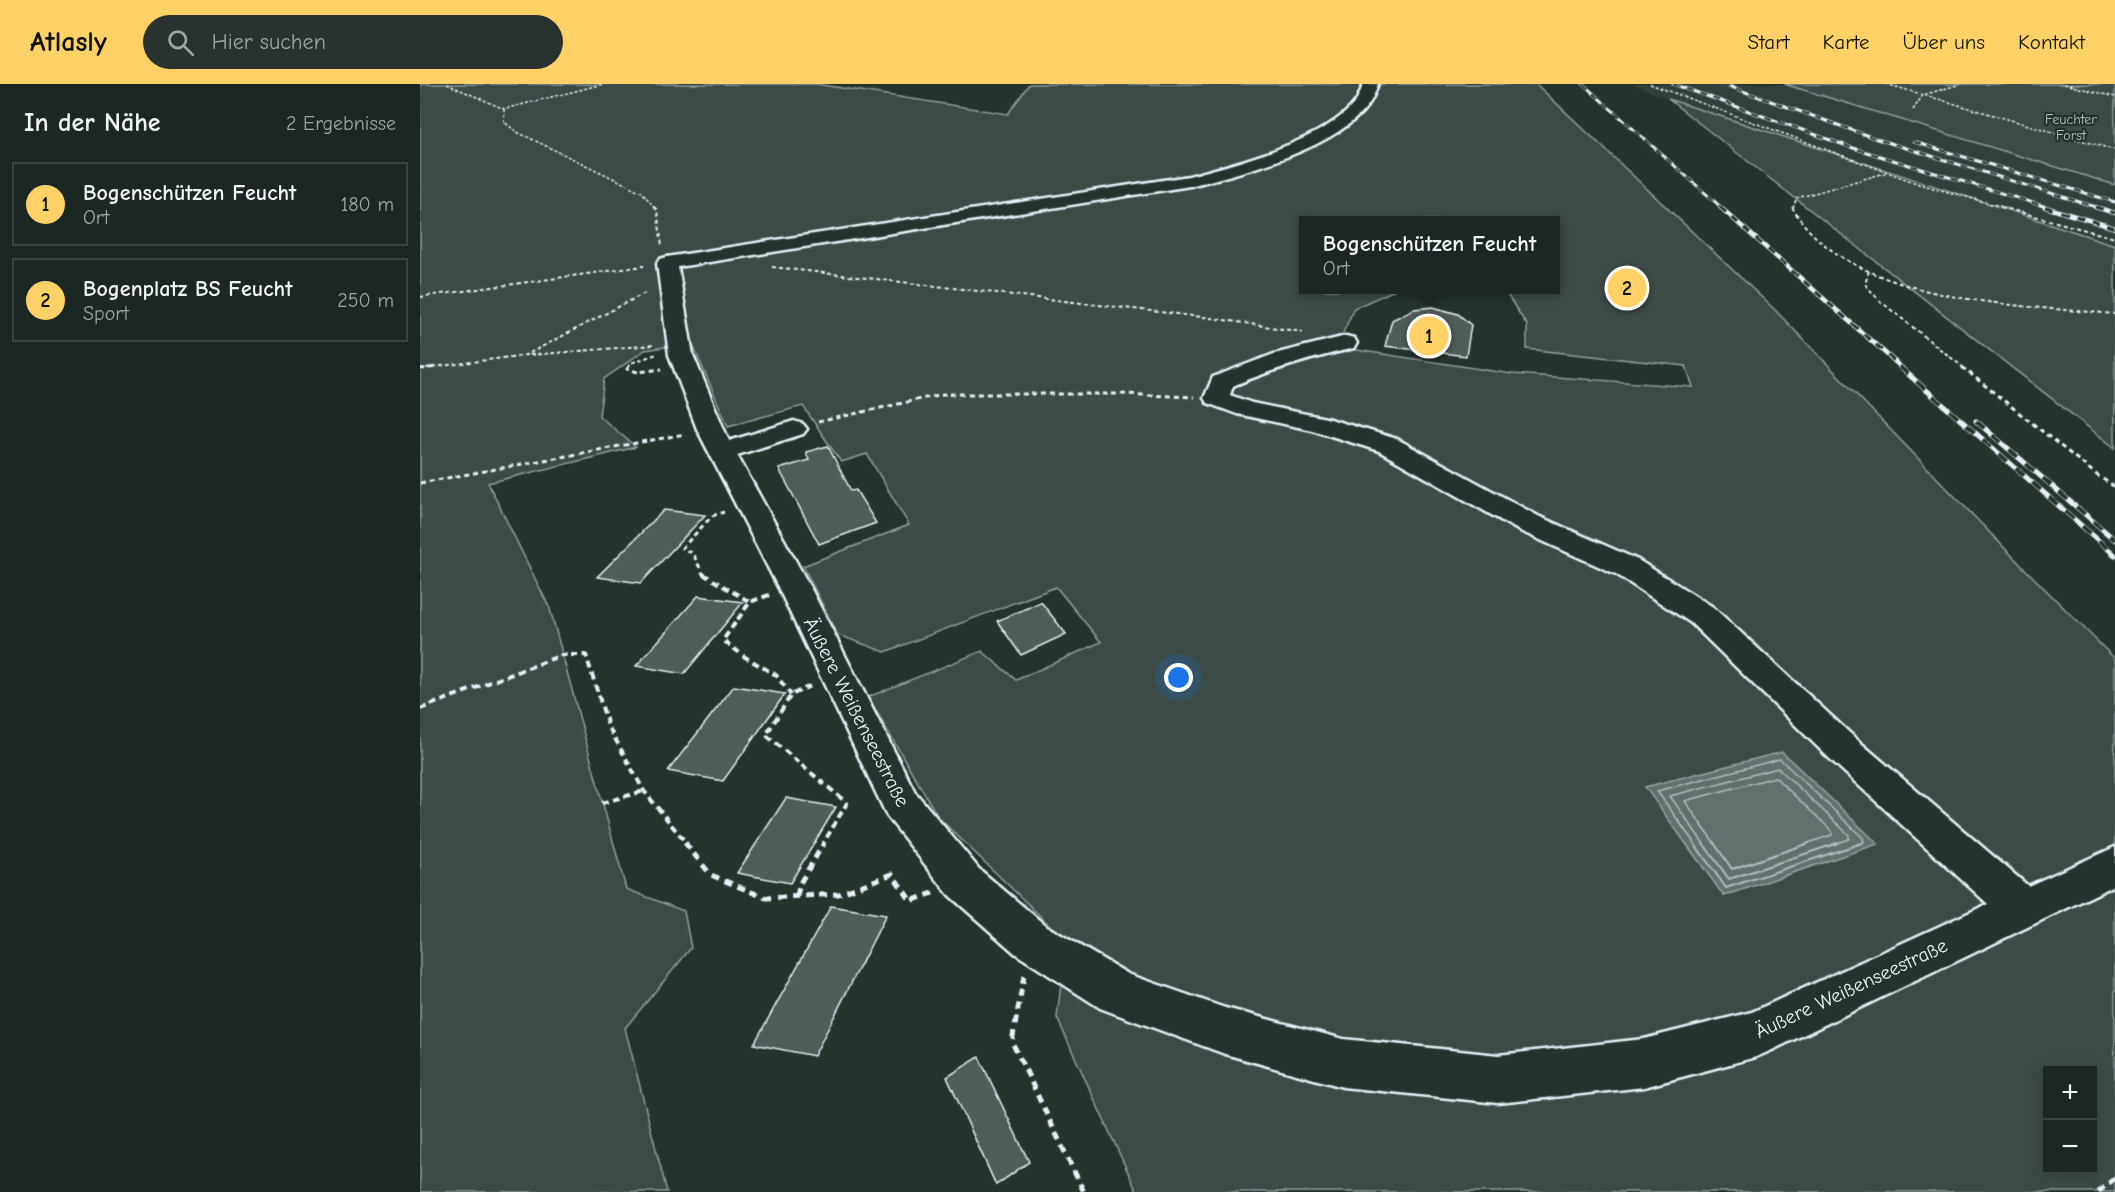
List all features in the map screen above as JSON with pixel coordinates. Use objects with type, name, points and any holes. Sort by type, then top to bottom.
[{"type":"street","points":[[668,272],[1190,181],[1243,167],[1271,157],[1333,128],[1355,111],[1369,94],[1371,84]]},
{"type":"street","name":"Äußere Weißenseestraße","points":[[668,272],[679,344],[716,440],[794,587],[901,804],[964,882],[1031,940],[1116,992],[1225,1031],[1343,1063],[1498,1079],[1644,1063],[1756,1034],[2115,865]]},
{"type":"street","points":[[1339,345],[1311,349],[1256,366],[1222,382],[1216,398],[1246,409],[1317,423],[1388,445],[1528,523],[1627,567],[1702,615],[1842,748],[2022,907]]},
{"type":"street","points":[[716,440],[794,429]]},
{"type":"path","points":[[447,84],[504,110],[603,84]]},
{"type":"path","points":[[1650,84],[1887,173],[2115,238]]},
{"type":"path","points":[[1886,84],[2115,150]]},
{"type":"path","points":[[1912,110],[1923,95],[1961,84]]},
{"type":"path","points":[[2064,84],[2115,97]]},
{"type":"path","points":[[504,110],[504,122],[517,132],[642,192],[657,210],[659,233],[668,272]]},
{"type":"path","points":[[1887,173],[1865,177],[1797,198],[1792,207],[1799,220],[1822,242],[1881,278],[1928,291],[2115,314]]},
{"type":"path","points":[[769,267],[1291,329],[1324,337],[1339,345]]},
{"type":"path","points":[[1869,271],[1865,284],[1880,301],[2098,477],[2115,488]]},
{"type":"path","points":[[420,297],[668,272]]},
{"type":"path","points":[[526,355],[668,272]]},
{"type":"path","points":[[679,344],[638,372],[627,369],[631,363],[679,344]]},
{"type":"path","points":[[420,369],[526,355],[679,344]]},
{"type":"path","points":[[794,429],[943,394],[1109,394],[1216,398]]},
{"type":"path","points":[[420,483],[716,440]]},
{"type":"path","points":[[749,504],[712,516],[682,548],[693,554],[704,576],[750,602]]},
{"type":"path","points":[[791,695],[776,675],[745,657],[723,639],[750,602],[794,587]]},
{"type":"path","points":[[420,709],[562,655],[586,655],[608,726],[644,791],[711,875],[766,898],[839,894],[892,874],[911,901],[964,882]]},
{"type":"path","points":[[797,896],[800,883],[847,803],[765,735],[791,695],[837,674]]},
{"type":"path","points":[[602,803],[644,791]]},
{"type":"path","points":[[1031,940],[1012,1042],[1084,1192]]},
{"type":"path","points":[[2098,1192],[2115,1178]]},
{"type":"shaded area","points":[[1633,84],[1784,84],[2115,185],[2115,245],[1668,99]]},
{"type":"green space","points":[[420,84],[816,84],[1008,114],[1029,84],[1536,84],[1775,310],[2115,659],[2115,1192],[1137,1192],[1057,1018],[1066,941],[938,817],[868,697],[982,651],[1016,680],[1101,642],[1056,587],[885,652],[838,635],[803,566],[909,525],[867,454],[841,462],[803,406],[728,426],[692,343],[645,350],[604,379],[599,416],[636,447],[488,483],[550,609],[626,889],[684,911],[691,948],[625,1028],[667,1192],[420,1192]],"holes":[[[1299,216],[1560,216],[1560,294],[1507,294],[1527,325],[1527,349],[1686,366],[1693,387],[1512,374],[1337,347],[1354,308],[1386,294],[1299,294]]]},
{"type":"green space","name":"Feuchter Forst","points":[[1784,84],[2115,84],[2115,185]]},
{"type":"green space","points":[[1668,99],[2115,245],[2115,448]]},
{"type":"water","points":[[1782,752],[1878,844],[1724,896],[1645,787]]},
{"type":"building","points":[[1433,307],[1458,314],[1471,325],[1466,356],[1385,346],[1392,320],[1414,309]]},
{"type":"building","points":[[828,446],[851,491],[856,490],[876,523],[819,544],[779,469],[809,460],[806,452]]},
{"type":"building","points":[[664,510],[705,515],[641,583],[597,577]]},
{"type":"building","points":[[698,596],[743,602],[684,674],[636,666]]},
{"type":"building","points":[[1041,602],[1066,634],[1021,655],[997,621]]},
{"type":"building","points":[[734,686],[785,694],[723,781],[668,771]]},
{"type":"building","points":[[786,798],[836,807],[790,883],[737,873]]},
{"type":"building","points":[[831,906],[886,915],[814,1056],[754,1044]]},
{"type":"building","points":[[979,1057],[1029,1162],[996,1185],[947,1077]]},
{"type":"railway","points":[[1583,84],[1722,208]]},
{"type":"railway","points":[[1673,84],[1850,147],[2050,208]]},
{"type":"railway","points":[[1723,84],[1877,139],[2099,208]]},
{"type":"railway","points":[[1914,142],[2115,202]]},
{"type":"railway","points":[[1720,207],[1902,368]]},
{"type":"railway","points":[[2045,207],[2115,228]]},
{"type":"railway","points":[[2095,207],[2115,213]]},
{"type":"railway","points":[[1900,367],[2115,555]]},
{"type":"railway","points":[[1976,421],[2115,540]]},
{"type":"place","name":"Bogenplatz BS Feucht","points":[[1627,288]]},
{"type":"place","name":"Bogenschützen Feucht","points":[[1429,336]]}]
